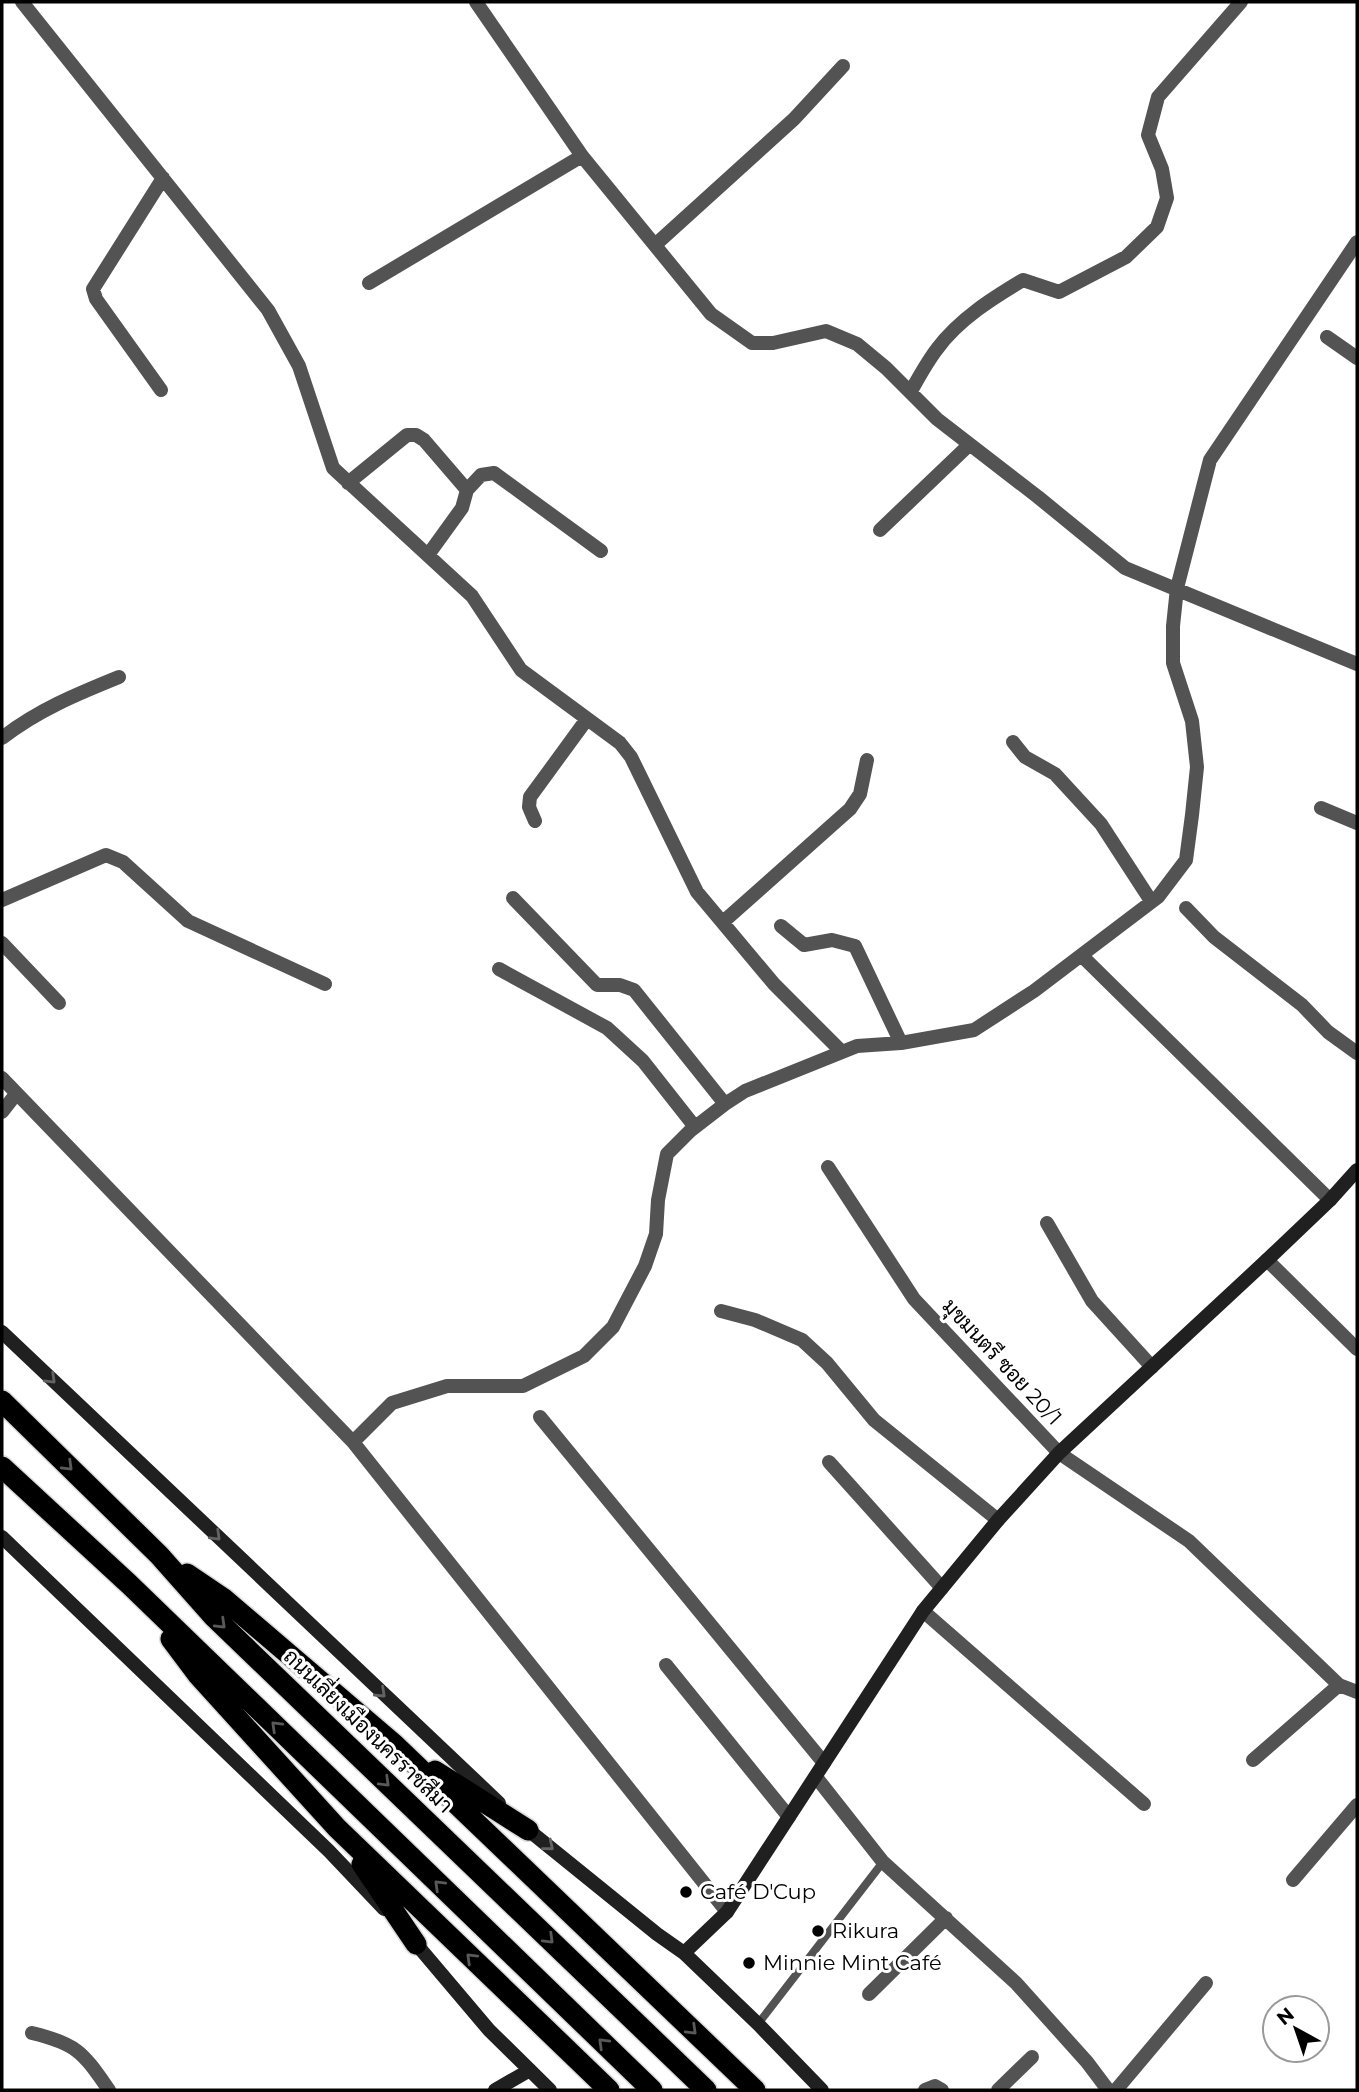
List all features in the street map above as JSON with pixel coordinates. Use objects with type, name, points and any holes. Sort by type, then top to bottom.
[{"type":"highway","name":"ถนนเลี่ยงเมืองนครราชสีมา","points":[[2,1401],[159,1555],[215,1617],[706,2090]]},
{"type":"highway","points":[[2,1467],[129,1584],[652,2090]]},
{"type":"highway","points":[[159,1555],[224,1599],[395,1745],[755,2090]]},
{"type":"highway","points":[[129,1584],[198,1675],[337,1828],[609,2090]]},
{"type":"highway","points":[[395,1745],[528,1830]]},
{"type":"highway","points":[[337,1828],[416,1944]]},
{"type":"main road","points":[[684,1953],[727,1912],[923,1611],[998,1520],[1059,1453],[1267,1260],[1330,1200],[1357,1170]]},
{"type":"main road","points":[[2,1332],[528,1830],[684,1953],[822,2090]]},
{"type":"main road","points":[[2,1537],[319,1842],[416,1944],[488,2030],[550,2090]]},
{"type":"main road","points":[[495,2090],[530,2070]]},
{"type":"street","points":[[22,2],[268,310],[299,366],[333,468],[472,596],[521,670],[621,743],[631,757],[697,892],[774,984],[842,1052]]},
{"type":"street","points":[[476,2],[582,156],[711,314],[752,344],[773,343],[826,331],[857,344],[911,391],[937,419],[1125,568],[1357,664]]},
{"type":"street","points":[[911,391],[938,347],[971,315],[998,295],[1023,280],[1059,292],[1126,257],[1157,227],[1167,198],[1162,169],[1148,135],[1158,97],[1241,2]]},
{"type":"street","points":[[655,245],[794,119],[843,66]]},
{"type":"street","points":[[369,283],[582,156]]},
{"type":"street","points":[[161,390],[96,299],[93,289],[163,178]]},
{"type":"street","points":[[353,1442],[392,1403],[447,1385],[523,1386],[584,1356],[613,1327],[645,1266],[656,1234],[658,1200],[667,1154],[725,1104],[746,1091],[857,1046],[901,1043],[974,1030],[1034,991],[1158,897],[1186,860],[1196,767],[1192,720],[1173,663],[1177,588],[1210,460],[1357,242]]},
{"type":"street","points":[[1327,337],[1357,358]]},
{"type":"street","points":[[348,483],[407,435],[416,435],[424,440],[467,490]]},
{"type":"street","points":[[880,530],[969,445]]},
{"type":"street","points":[[428,555],[458,516],[467,490],[481,475],[495,472],[601,551]]},
{"type":"street","points":[[2,738],[24,721],[59,702],[119,677]]},
{"type":"street","points":[[535,821],[529,807],[530,797],[587,719]]},
{"type":"street","points":[[1013,742],[1025,757],[1055,774],[1101,824],[1151,901]]},
{"type":"street","points":[[723,922],[850,809],[860,794],[867,760]]},
{"type":"street","points":[[1321,808],[1357,823]]},
{"type":"street","points":[[2,900],[106,855],[122,862],[188,921],[325,984]]},
{"type":"street","points":[[513,898],[597,985],[620,985],[634,990],[725,1104]]},
{"type":"street","points":[[1186,908],[1214,937],[1302,1005],[1328,1032],[1357,1053]]},
{"type":"street","points":[[781,926],[804,945],[832,940],[855,946],[901,1043]]},
{"type":"street","points":[[2,943],[59,1003]]},
{"type":"street","points":[[1082,956],[1330,1200]]},
{"type":"street","points":[[499,969],[607,1028],[643,1061],[695,1128]]},
{"type":"street","points":[[2,1077],[353,1442],[727,1912]]},
{"type":"street","points":[[2,1112],[16,1094]]},
{"type":"street","name":"มุขมนตรี ซอย 20/1","points":[[828,1167],[914,1299],[1059,1453],[1189,1541],[1339,1685]]},
{"type":"street","points":[[1047,1223],[1092,1301],[1152,1367]]},
{"type":"street","points":[[1267,1260],[1357,1349]]},
{"type":"street","points":[[721,1311],[755,1320],[802,1340],[827,1363],[874,1420],[998,1520]]},
{"type":"street","points":[[540,1417],[824,1763]]},
{"type":"street","points":[[829,1462],[942,1588]]},
{"type":"street","points":[[923,1611],[1144,1804]]},
{"type":"street","points":[[666,1665],[789,1818]]},
{"type":"street","points":[[1253,1760],[1339,1685],[1357,1692]]},
{"type":"street","points":[[816,1777],[883,1862],[1016,1983],[1087,2062],[1108,2090]]},
{"type":"street","points":[[1293,1880],[1357,1805]]},
{"type":"street","points":[[869,1994],[946,1918]]},
{"type":"street","points":[[1116,2090],[1206,1983]]},
{"type":"street","points":[[32,2034],[60,2040],[80,2052],[109,2090]]},
{"type":"street","points":[[998,2090],[1032,2057]]},
{"type":"street","points":[[925,2090],[935,2086],[942,2090]]},
{"type":"lane","points":[[758,2024],[883,1862]]},
{"type":"place","name":"Café D'Cup","points":[[686,1892]]},
{"type":"place","name":"Rikura","points":[[818,1931]]},
{"type":"place","name":"Minnie Mint Café","points":[[749,1963]]}]
